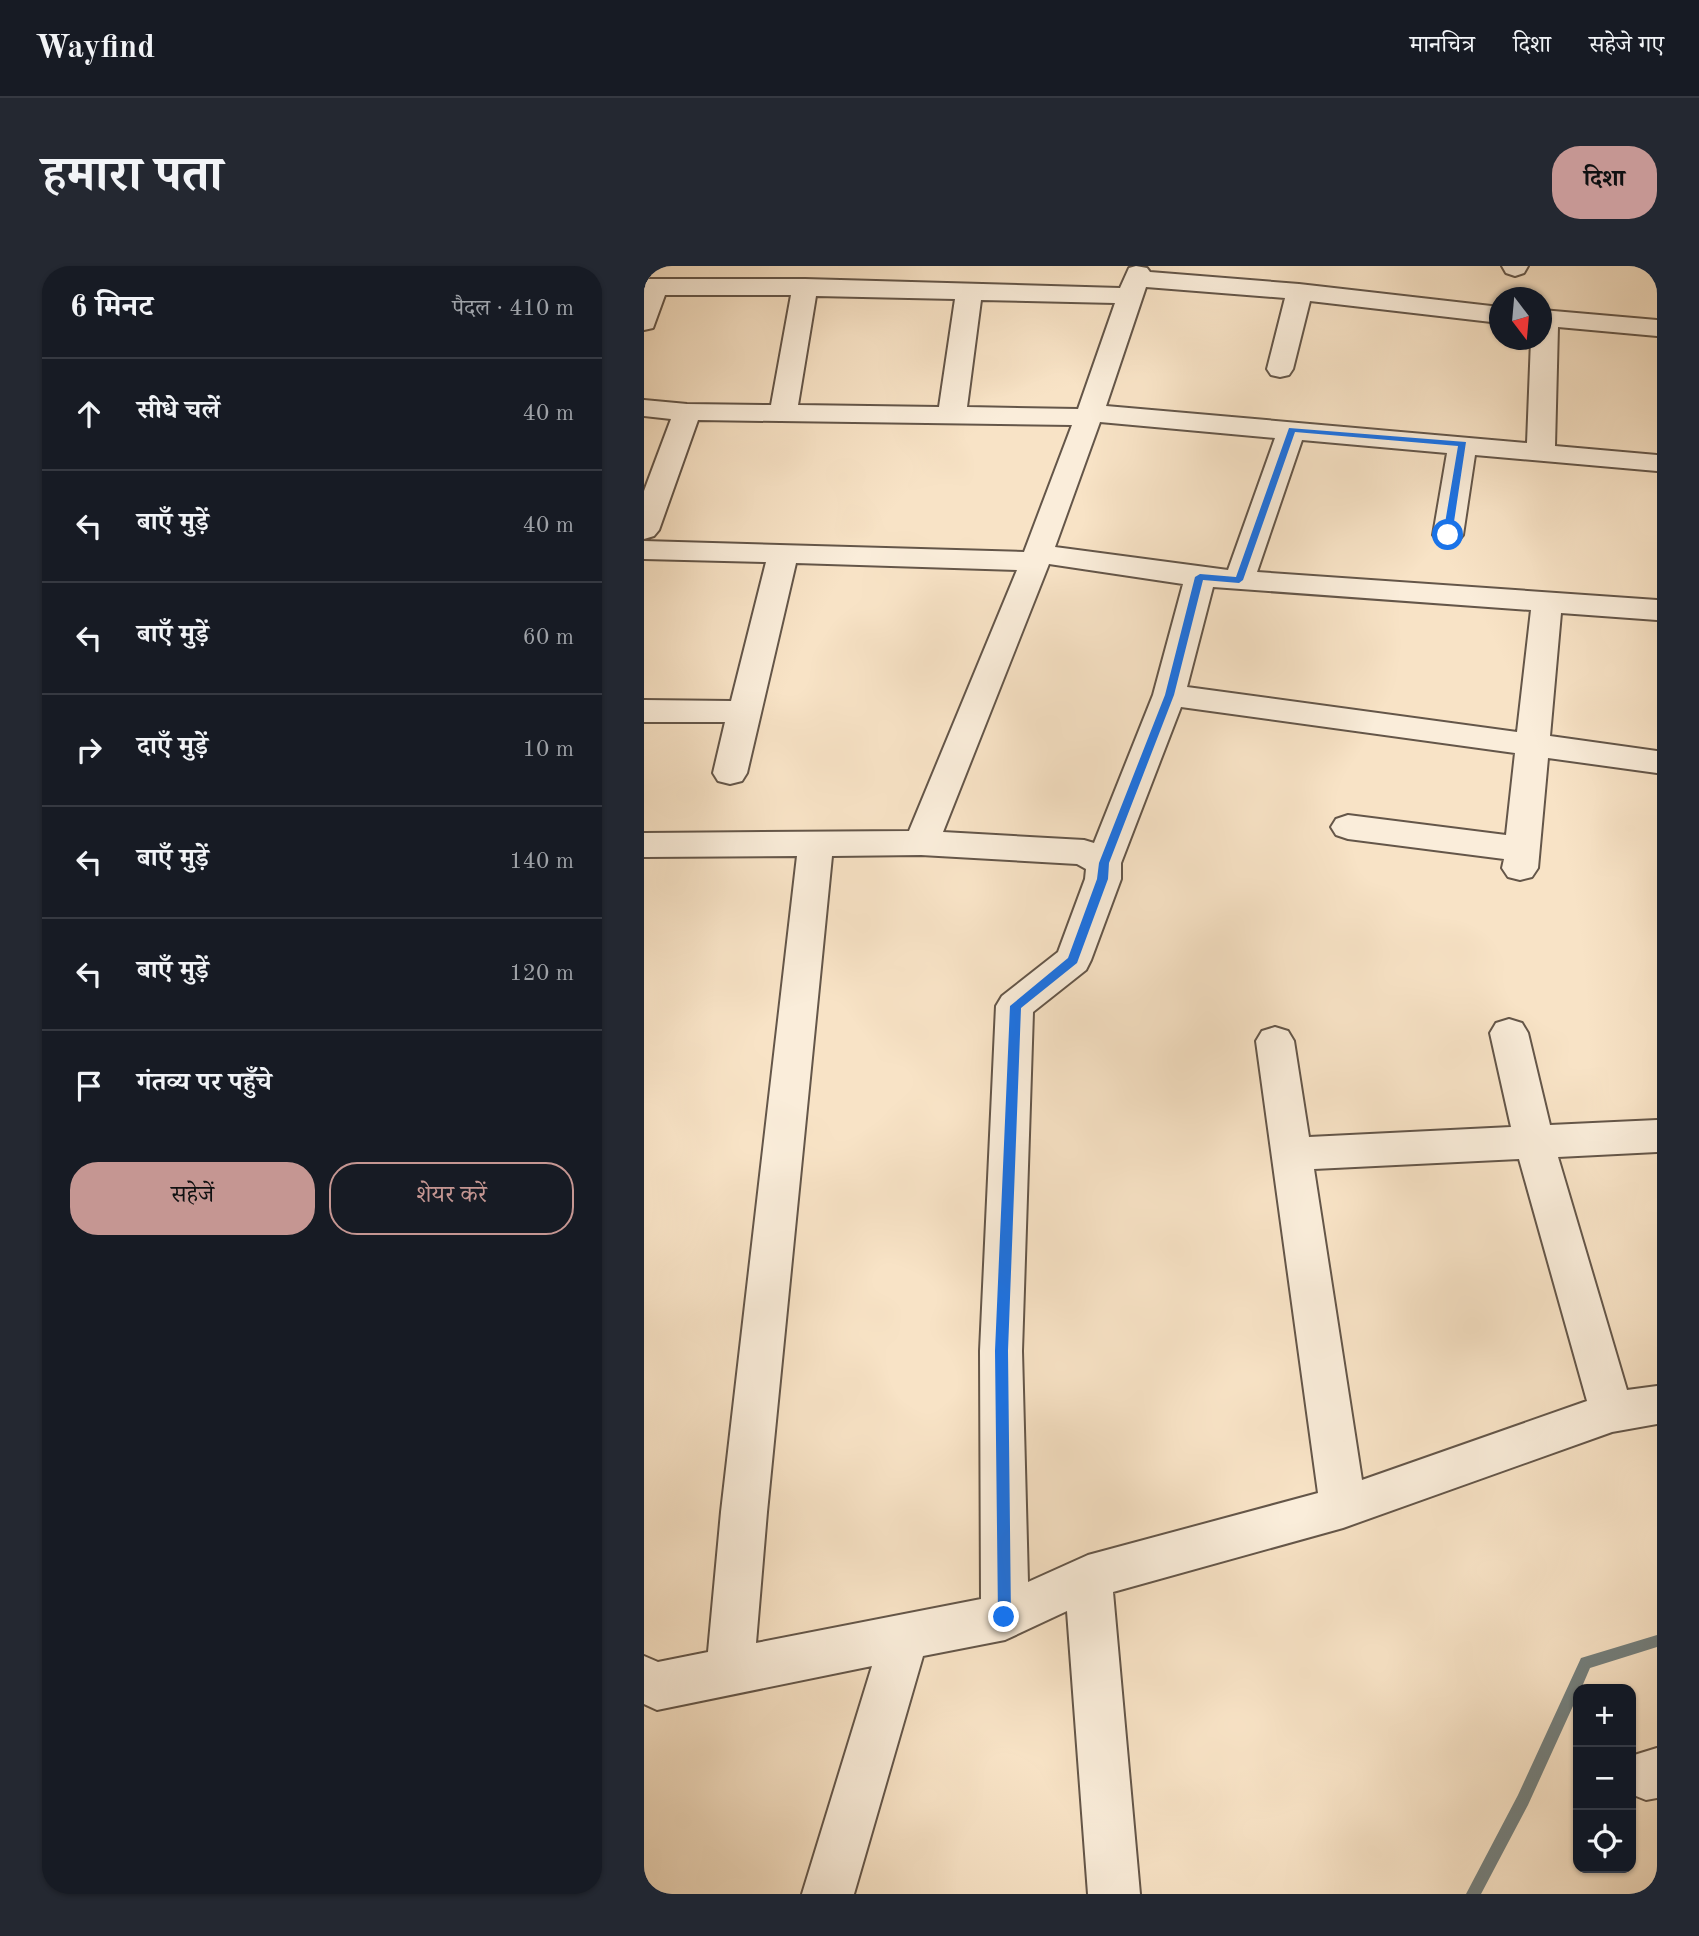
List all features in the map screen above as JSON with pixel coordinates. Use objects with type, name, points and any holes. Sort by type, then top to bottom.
[{"type":"street","points":[[920,843],[1036,557],[1135,280]]},
{"type":"street","points":[[644,322],[649,287],[969,292],[1135,280],[1298,292],[1489,314]]},
{"type":"street","points":[[783,413],[805,288]]},
{"type":"street","points":[[951,415],[969,292]]},
{"type":"street","points":[[1280,369],[1298,292]]},
{"type":"street","points":[[1552,319],[1657,328]]},
{"type":"street","points":[[1541,452],[1543,350]]},
{"type":"street","points":[[644,408],[687,412],[1088,415],[1463,444],[1657,463]]},
{"type":"street","points":[[644,530],[687,412]]},
{"type":"street","points":[[1239,580],[1292,430]]},
{"type":"street","points":[[1448,535],[1463,444]]},
{"type":"street","points":[[644,550],[783,555],[1036,557],[1200,577],[1657,610]]},
{"type":"street","points":[[730,773],[783,555]]},
{"type":"street","points":[[1004,1617],[1001,1351],[1015,1006],[1073,960],[1103,879],[1104,863],[1169,695],[1200,577]]},
{"type":"street","points":[[1349,827],[1521,859],[1547,603]]},
{"type":"street","points":[[1169,695],[1657,762]]},
{"type":"street","points":[[644,711],[744,712]]},
{"type":"street","points":[[730,1671],[745,1498],[817,843]]},
{"type":"street","points":[[644,845],[920,843],[1084,852],[1104,863]]},
{"type":"street","points":[[1509,1033],[1534,1142],[1612,1412]]},
{"type":"street","points":[[1275,1041],[1343,1507]]},
{"type":"street","points":[[1292,1154],[1657,1136]]},
{"type":"street","points":[[644,1681],[657,1686],[1004,1617],[1088,1577],[1343,1507],[1612,1412],[1657,1405]]},
{"type":"street","points":[[1088,1577],[1114,1894]]},
{"type":"street","points":[[828,1894],[905,1637]]},
{"type":"waterway","points":[[1473,1894],[1523,1800],[1586,1663],[1657,1641]]},
{"type":"route","points":[[1004,1617],[1001,1351],[1015,1006],[1073,960],[1103,879],[1104,863],[1169,695],[1200,577],[1239,580],[1292,430],[1463,444],[1448,535]]}]
